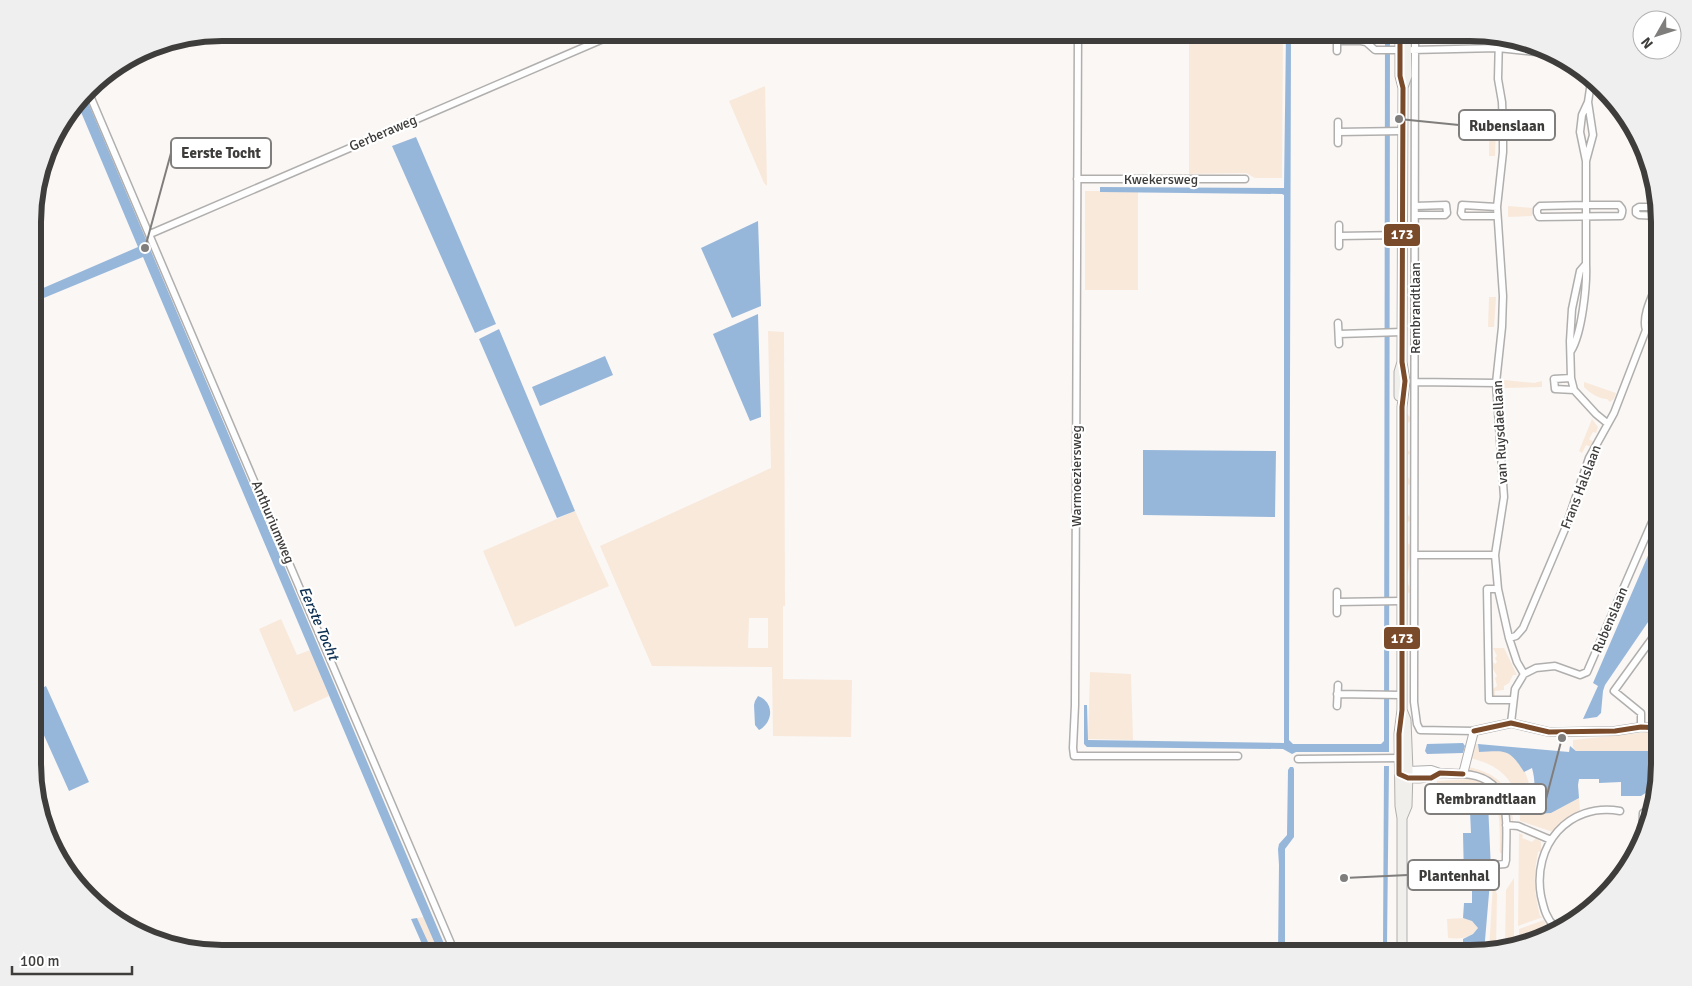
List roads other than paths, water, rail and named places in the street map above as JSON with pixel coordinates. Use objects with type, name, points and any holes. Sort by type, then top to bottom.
[{"type":"main road","points":[[1402,41],[1404,50]]},
{"type":"main road","points":[[1402,945],[1402,818],[1400,806],[1405,774],[1403,758],[1406,720],[1402,710],[1401,695],[1402,407],[1405,381],[1402,362],[1402,235],[1397,132],[1403,88],[1400,76],[1405,41]]},
{"type":"street","name":"Gerberaweg","points":[[150,234],[596,41]]},
{"type":"street","name":"Warmoeziersweg","points":[[1078,41],[1074,756],[1238,756]]},
{"type":"street","points":[[1337,51],[1336,42],[1361,41],[1366,42],[1375,50],[1381,51],[1498,48],[1529,51]]},
{"type":"street","name":"Rembrandtlaan","points":[[1410,41],[1404,50],[1416,215],[1414,702],[1417,724],[1420,730],[1474,731]]},
{"type":"street","name":"van Ruysdaellaan","points":[[1498,44],[1498,79],[1502,102],[1503,152],[1497,216],[1503,296],[1496,383],[1504,497],[1495,555],[1498,589],[1509,638],[1517,662],[1524,674]]},
{"type":"street","points":[[1590,87],[1588,102],[1582,115],[1580,132],[1586,161],[1586,264],[1580,271],[1572,309],[1570,341],[1571,378],[1574,390],[1607,423]]},
{"type":"street","name":"Anthuriumweg","points":[[91,98],[452,945]]},
{"type":"street","points":[[1586,161],[1593,135],[1588,102]]},
{"type":"street","points":[[1338,122],[1338,143]]},
{"type":"street","points":[[1338,132],[1397,132]]},
{"type":"street","name":"Kwekersweg","points":[[1077,179],[1245,179]]},
{"type":"street","points":[[1415,206],[1446,205],[1448,209],[1445,215],[1416,215]]},
{"type":"street","points":[[1497,207],[1462,205],[1461,212],[1463,216],[1497,216]]},
{"type":"street","points":[[1586,205],[1619,205],[1623,212],[1620,216],[1586,217],[1540,217],[1537,213],[1537,209],[1540,206],[1586,205]]},
{"type":"street","points":[[1650,207],[1639,207],[1636,209],[1636,212],[1639,215],[1650,216]]},
{"type":"street","points":[[1339,225],[1339,246]]},
{"type":"street","points":[[1339,236],[1402,235]]},
{"type":"street","name":"Frans Halslaan","points":[[1509,638],[1516,636],[1523,628],[1565,529],[1589,458],[1614,413],[1646,330],[1644,324],[1651,299]]},
{"type":"street","points":[[1338,323],[1339,344]]},
{"type":"street","name":"Frans Halslaan","points":[[1646,330],[1651,328]]},
{"type":"street","points":[[1339,334],[1402,332]]},
{"type":"street","points":[[1571,378],[1554,379],[1555,389],[1574,390]]},
{"type":"street","points":[[1414,382],[1496,383]]},
{"type":"street","name":"Rubenslaan","points":[[1524,674],[1536,668],[1555,666],[1580,675],[1587,672],[1651,524]]},
{"type":"street","points":[[1415,555],[1495,555]]},
{"type":"street","points":[[1498,589],[1487,589],[1489,700],[1513,700]]},
{"type":"street","points":[[1337,592],[1337,612]]},
{"type":"street","points":[[1337,602],[1401,601]]},
{"type":"street","points":[[1641,727],[1641,713],[1614,691],[1651,640]]},
{"type":"street","points":[[1511,724],[1513,700],[1518,682],[1524,674]]},
{"type":"street","points":[[1337,706],[1338,685]]},
{"type":"street","points":[[1337,694],[1401,695]]},
{"type":"street","points":[[1463,774],[1474,731],[1511,724],[1549,732],[1615,731],[1641,727],[1651,728]]},
{"type":"street","points":[[1298,759],[1403,758]]},
{"type":"street","points":[[1405,774],[1431,778],[1440,773],[1482,777],[1499,791],[1504,800],[1506,860],[1505,864],[1493,865]]},
{"type":"street","points":[[1553,925],[1548,920],[1543,905],[1540,885],[1540,868],[1544,853],[1551,840],[1566,823],[1577,816],[1591,811],[1620,811]]},
{"type":"street","points":[[1506,825],[1518,826],[1551,840]]},
{"type":"water","points":[[1286,41],[1291,41],[1289,740],[1293,744],[1381,744],[1384,741],[1385,41],[1390,41],[1389,752],[1296,752],[1292,754],[1283,749],[1087,747],[1084,744],[1084,705],[1087,705],[1088,740],[1284,743],[1284,195],[1100,192],[1100,187],[1284,188]]},
{"type":"water","points":[[88,101],[445,945],[436,945],[143,257],[41,299],[41,289],[138,247],[80,110]]},
{"type":"water","points":[[416,137],[496,324],[475,333],[392,146]]},
{"type":"water","points":[[758,221],[761,306],[732,318],[701,248]]},
{"type":"water","points":[[758,314],[761,417],[750,421],[713,334]]},
{"type":"water","points":[[499,329],[575,511],[557,518],[479,339]]},
{"type":"water","points":[[605,356],[613,375],[540,406],[532,387]]},
{"type":"water","points":[[1143,450],[1276,451],[1275,517],[1143,515]]},
{"type":"water","points":[[1651,549],[1651,618],[1605,685],[1601,713],[1597,717],[1583,719],[1598,686],[1593,683]]},
{"type":"water","points":[[46,686],[89,782],[69,791],[41,729],[41,688]]},
{"type":"water","points":[[758,696],[767,703],[770,713],[767,723],[759,730],[755,725],[754,705]]},
{"type":"water","points":[[1463,743],[1465,746],[1463,753],[1427,754],[1425,751],[1427,744]]},
{"type":"water","points":[[1478,744],[1569,752],[1570,746],[1576,751],[1651,751],[1649,785],[1647,785],[1647,792],[1641,796],[1621,796],[1621,782],[1599,783],[1599,779],[1579,779],[1579,798],[1551,813],[1534,814],[1530,810],[1534,789],[1532,768],[1524,772],[1519,764],[1506,753],[1495,751],[1479,752]]},
{"type":"water","points":[[1384,766],[1389,766],[1387,944],[1383,944]]},
{"type":"water","points":[[1290,767],[1294,769],[1294,837],[1285,849],[1285,945],[1278,945],[1278,849],[1279,844],[1287,835],[1288,770]]},
{"type":"water","points":[[1473,790],[1479,792],[1488,803],[1491,870],[1485,944],[1463,945],[1463,939],[1473,934],[1478,928],[1472,921],[1463,918],[1464,903],[1472,903],[1472,882],[1464,880],[1463,833],[1471,833],[1470,811],[1440,806],[1439,791]]},
{"type":"water","points":[[417,918],[429,945],[422,945],[411,919]]},
{"type":"place","name":"Rubenslaan","points":[[1399,119]]},
{"type":"place","name":"Eerste Tocht","points":[[145,248]]},
{"type":"place","name":"Rembrandtlaan","points":[[1562,738]]},
{"type":"place","name":"Plantenhal","points":[[1344,878]]}]
